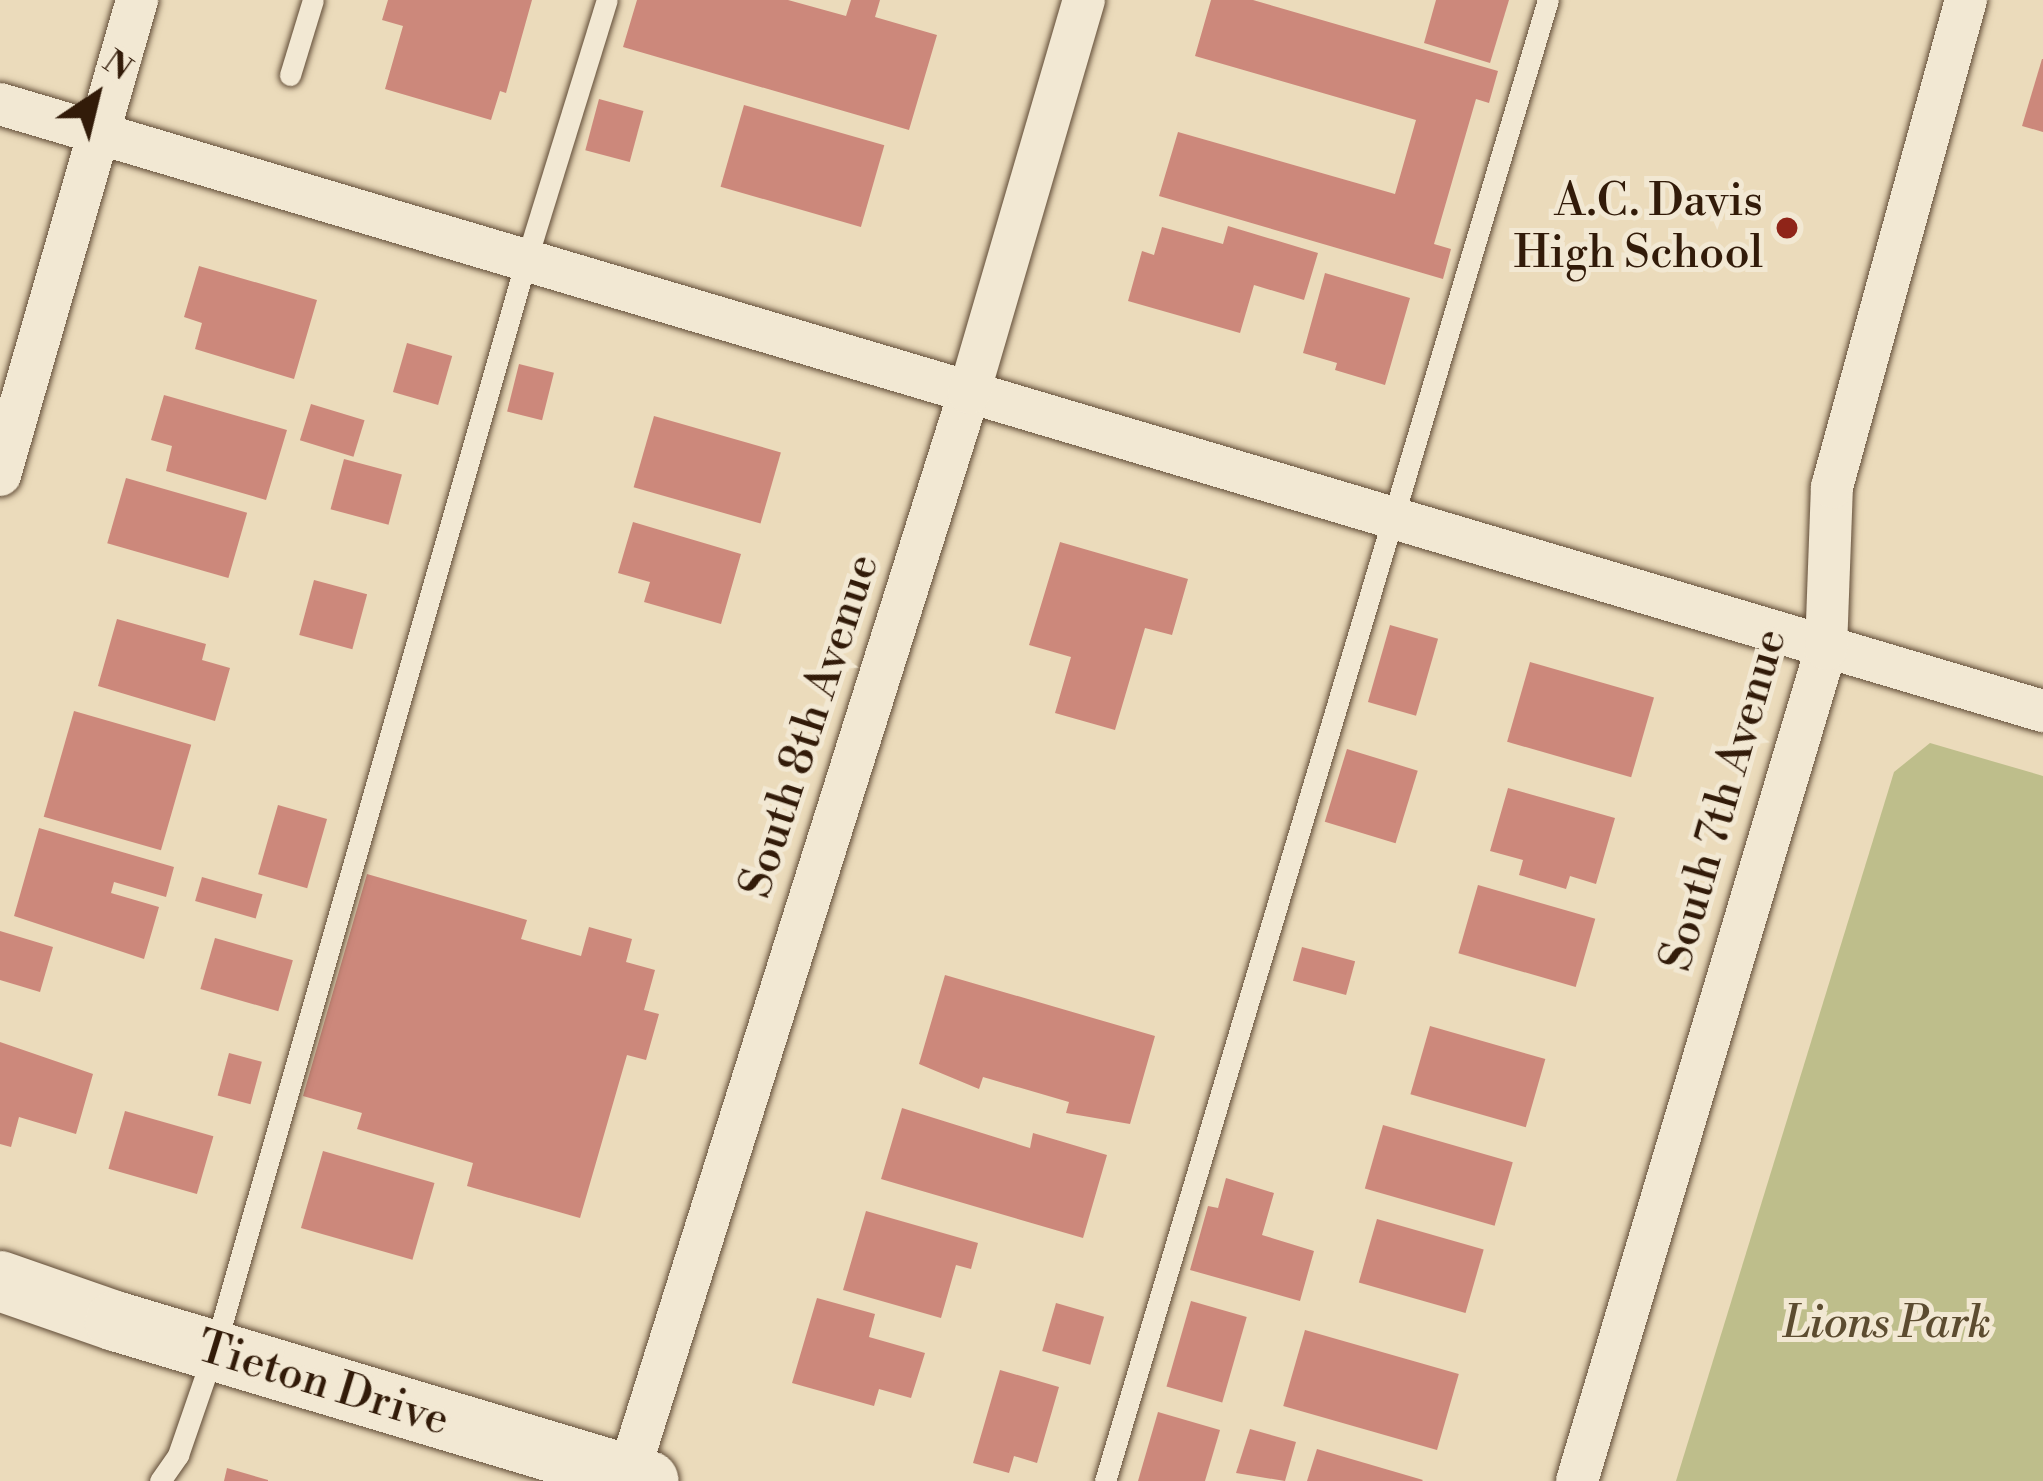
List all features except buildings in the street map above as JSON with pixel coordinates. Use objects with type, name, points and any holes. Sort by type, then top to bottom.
[{"type":"main road","name":"Tieton Drive","points":[[0,1281],[634,1479]]},
{"type":"street","points":[[0,475],[137,0]]},
{"type":"street","name":"South 8th Avenue","points":[[634,1479],[969,393],[1084,0]]},
{"type":"street","name":"South 7th Avenue","points":[[1577,1481],[1826,649],[1832,487],[1966,0]]},
{"type":"street","points":[[0,104],[2043,711]]},
{"type":"lane","points":[[290,75],[313,0]]},
{"type":"lane","points":[[160,1481],[178,1455],[214,1351],[526,260],[607,0]]},
{"type":"lane","points":[[1105,1481],[1548,0]]},
{"type":"green space","name":"Lions Park","points":[[1930,743],[2043,776],[2043,1481],[1676,1481],[1894,772]]},
{"type":"place","name":"A.C. Davis High School","points":[[1787,228]]}]
